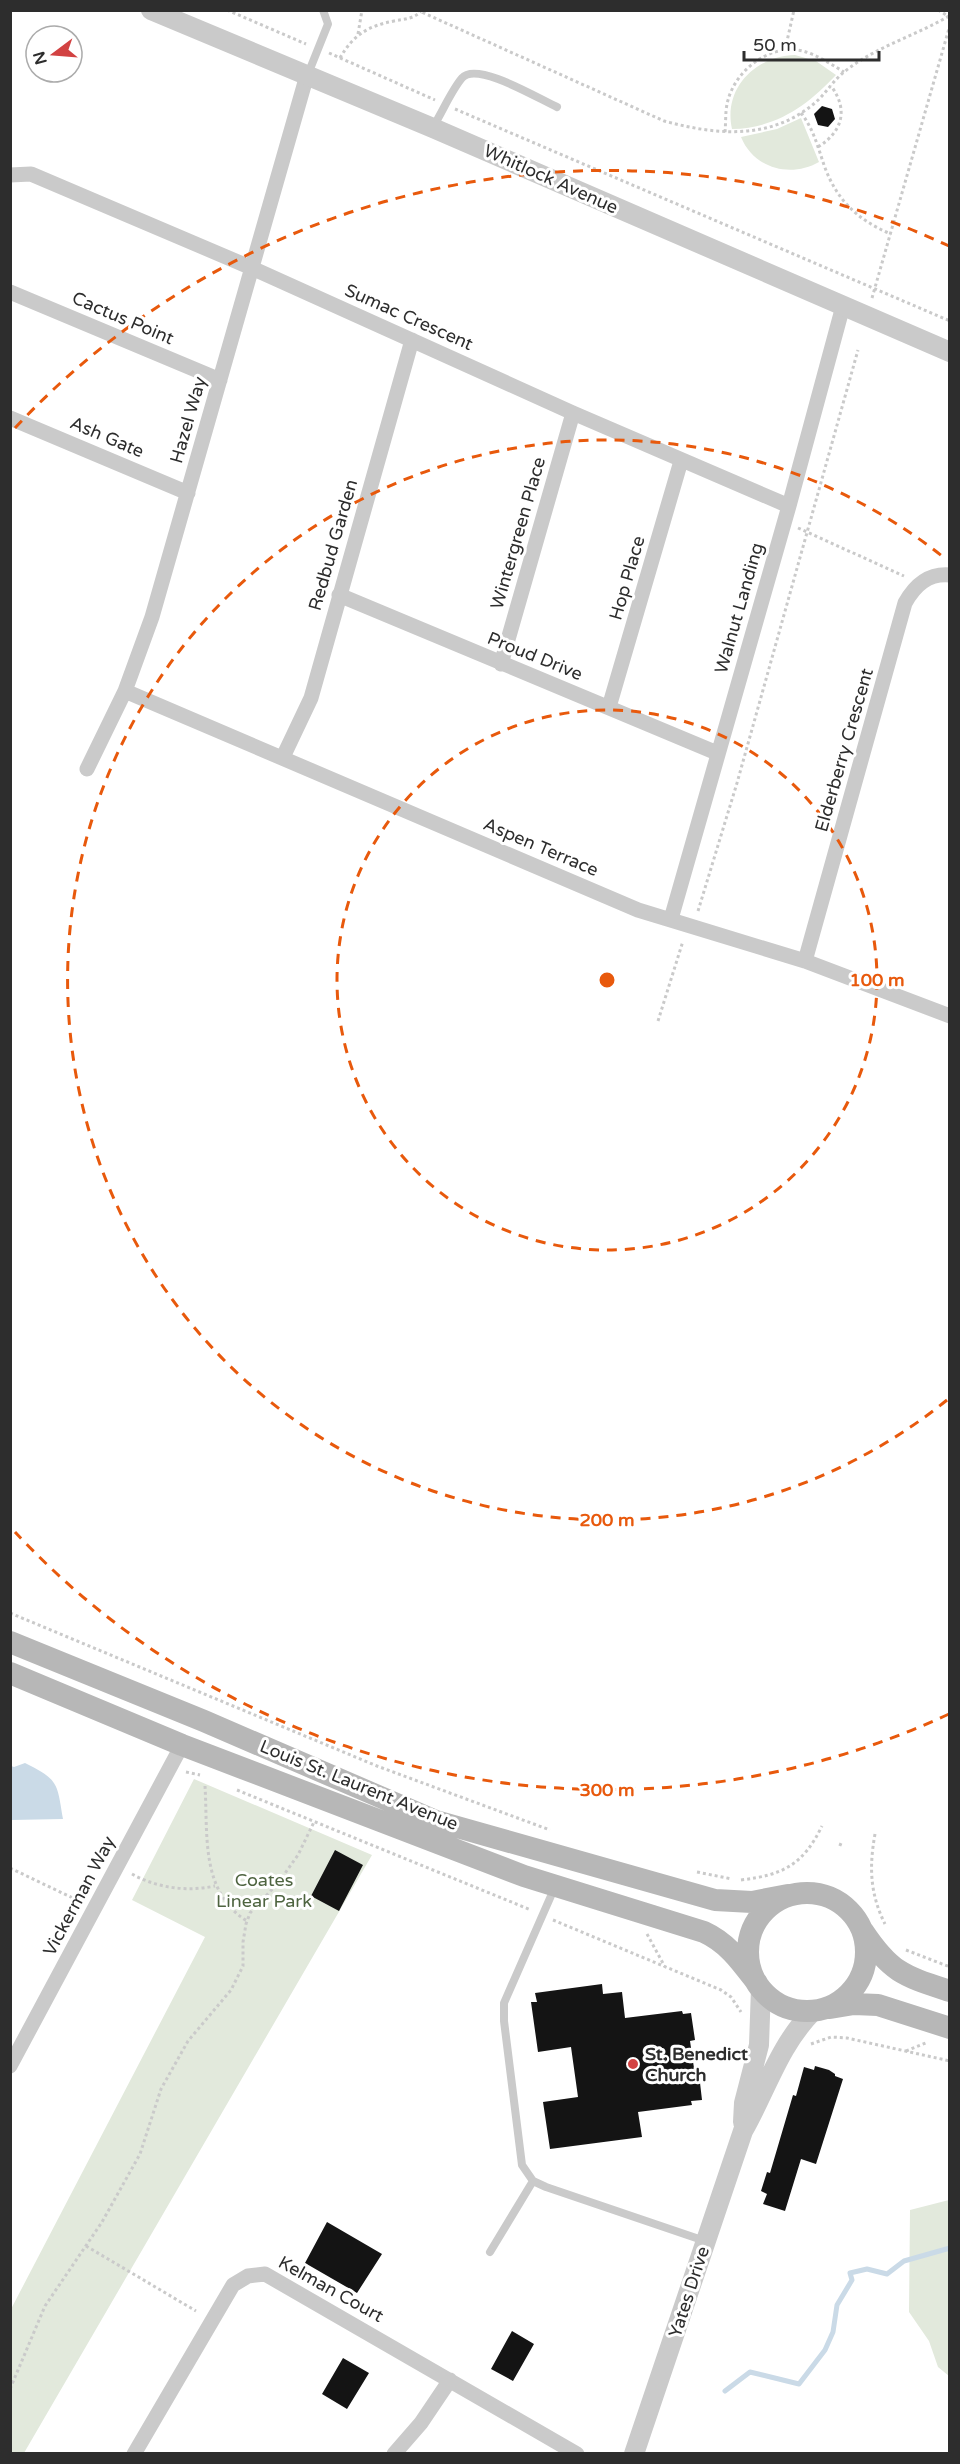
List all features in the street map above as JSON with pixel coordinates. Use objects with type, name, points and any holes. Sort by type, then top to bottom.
[{"type":"main road","name":"Louis St. Laurent Avenue","points":[[10,1642],[204,1720],[436,1821],[715,1900],[752,1902],[788,1895]]},
{"type":"main road","name":"Louis St. Laurent Avenue","points":[[10,1673],[182,1745],[555,1886],[713,1936],[735,1953],[759,1985]]},
{"type":"main road","points":[[950,1991],[907,1976],[891,1967],[853,1915],[843,1904],[831,1897],[801,1892],[775,1901],[763,1912],[749,1939],[750,1968],[759,1985],[775,2002],[787,2008],[819,2010],[854,2004],[878,2005],[950,2028]]},
{"type":"main road","points":[[819,2010],[842,1999],[856,1986],[864,1969],[866,1950],[863,1931]]},
{"type":"street","name":"Whitlock Avenue","points":[[151,10],[433,128],[950,352]]},
{"type":"street","name":"Hazel Way","points":[[87,769],[124,691],[152,617],[308,75]]},
{"type":"street","name":"Sumac Crescent","points":[[10,175],[31,174],[252,268],[681,461],[789,506]]},
{"type":"street","name":"Cactus Point","points":[[10,292],[220,380]]},
{"type":"street","name":"Walnut Landing","points":[[671,919],[789,506],[843,306]]},
{"type":"street","name":"Redbud Garden","points":[[283,757],[311,698],[412,340]]},
{"type":"street","name":"Wintergreen Place","points":[[501,664],[573,413]]},
{"type":"street","name":"Ash Gate","points":[[10,418],[188,493]]},
{"type":"street","name":"Hop Place","points":[[609,707],[681,461]]},
{"type":"street","points":[[915,587],[935,576],[950,575]]},
{"type":"street","name":"Elderberry Crescent","points":[[805,961],[905,603],[915,587]]},
{"type":"street","name":"Proud Drive","points":[[339,595],[717,753]]},
{"type":"street","name":"Aspen Terrace","points":[[124,691],[638,910],[805,961],[950,1016]]},
{"type":"street","name":"Vickerman Way","points":[[10,2066],[182,1745]]},
{"type":"street","name":"Yates Drive","points":[[742,2131],[744,2103],[759,2044],[759,1985]]},
{"type":"street","name":"Yates Drive","points":[[634,2454],[742,2131],[755,2110],[780,2054],[800,2025],[819,2010]]},
{"type":"street","name":"Kelman Court","points":[[134,2454],[233,2285],[248,2276],[265,2274],[577,2454]]},
{"type":"street","points":[[394,2454],[421,2423],[450,2380]]},
{"type":"lane","points":[[308,75],[328,24],[323,10]]},
{"type":"lane","points":[[433,128],[462,78],[476,72],[488,75],[557,107]]},
{"type":"lane","points":[[555,1886],[507,1995],[503,2013],[522,2164],[533,2181],[546,2187],[706,2241]]},
{"type":"lane","points":[[490,2252],[533,2181]]},
{"type":"path","points":[[227,10],[950,321]]},
{"type":"path","points":[[358,34],[362,10]]},
{"type":"path","points":[[785,50],[794,10]]},
{"type":"path","points":[[340,58],[358,34],[385,23],[414,18],[419,11],[664,121],[699,130],[753,131],[801,113],[817,101],[844,72],[899,40],[949,17],[938,10]]},
{"type":"path","points":[[867,317],[950,25]]},
{"type":"path","points":[[725,132],[728,102],[741,74],[765,57],[785,50],[803,52],[844,72]]},
{"type":"path","points":[[819,147],[830,140],[842,122],[840,102],[831,86]]},
{"type":"path","points":[[801,113],[819,147],[837,194],[862,219],[891,234]]},
{"type":"path","points":[[698,913],[713,867],[858,350]]},
{"type":"path","points":[[793,527],[900,573],[915,587]]},
{"type":"path","points":[[658,1021],[684,936]]},
{"type":"path","points":[[10,1612],[377,1766],[553,1832]]},
{"type":"path","points":[[169,1768],[206,1776]]},
{"type":"path","points":[[227,1785],[721,1990],[731,1997],[743,2018]]},
{"type":"path","points":[[206,1786],[208,1847],[212,1878],[222,1900],[247,1921]]},
{"type":"path","points":[[10,2389],[45,2306],[102,2222],[140,2154],[161,2089],[188,2041],[231,1990],[243,1966],[243,1942],[250,1913],[278,1883],[298,1855],[314,1822]]},
{"type":"path","points":[[694,1872],[738,1880],[762,1877],[784,1870],[798,1861],[811,1847],[822,1826]]},
{"type":"path","points":[[874,1834],[871,1884],[875,1905],[886,1928]]},
{"type":"path","points":[[117,1866],[150,1884],[189,1889],[216,1886]]},
{"type":"path","points":[[10,1868],[95,1908]]},
{"type":"path","points":[[632,1909],[665,1967]]},
{"type":"path","points":[[905,1949],[950,1967]]},
{"type":"path","points":[[808,2047],[821,2039],[847,2038],[950,2061]]},
{"type":"path","points":[[86,2246],[196,2311]]},
{"type":"green space","points":[[795,55],[816,61],[836,75],[814,96],[777,120],[748,128],[732,129],[730,114],[732,101],[745,77],[767,61]]},
{"type":"green space","points":[[801,118],[819,162],[808,167],[785,170],[774,168],[755,157],[741,137],[777,129]]},
{"type":"green space","name":"Coates Linear Park","points":[[194,1779],[372,1855],[24,2453],[11,2453],[10,2311],[205,1937],[132,1900]]},
{"type":"green space","points":[[950,2200],[949,2376],[938,2367],[929,2341],[909,2312],[910,2210]]},
{"type":"water","points":[[25,1763],[44,1774],[54,1784],[63,1819],[11,1820],[11,1766]]},
{"type":"building","points":[[822,106],[832,109],[835,119],[828,127],[818,125],[814,114]]},
{"type":"building","points":[[335,1850],[363,1865],[339,1911],[311,1896]]},
{"type":"building","name":"St. Benedict Church","points":[[602,1984],[603,1994],[622,1992],[625,2018],[682,2011],[683,2014],[691,2013],[695,2040],[690,2041],[695,2075],[699,2074],[702,2100],[691,2101],[692,2105],[638,2112],[642,2137],[550,2149],[543,2102],[578,2097],[571,2047],[538,2052],[531,2002],[537,2002],[535,1993]]},
{"type":"building","points":[[815,2066],[829,2070],[835,2076],[843,2079],[816,2164],[801,2159],[785,2211],[763,2204],[767,2194],[761,2191],[767,2172],[770,2173],[793,2095],[796,2096],[804,2067],[814,2070]]},
{"type":"building","points":[[327,2222],[382,2254],[357,2293],[305,2263]]},
{"type":"building","points":[[512,2331],[534,2344],[513,2381],[491,2369]]},
{"type":"building","points":[[343,2358],[369,2373],[347,2409],[322,2394]]},
{"type":"waterway","points":[[725,2391],[750,2372],[799,2384],[825,2350],[833,2332],[837,2305],[852,2280],[850,2273],[867,2269],[887,2274],[904,2261],[950,2248]]},
{"type":"place","name":"St. Benedict Church","points":[[633,2064]]}]
